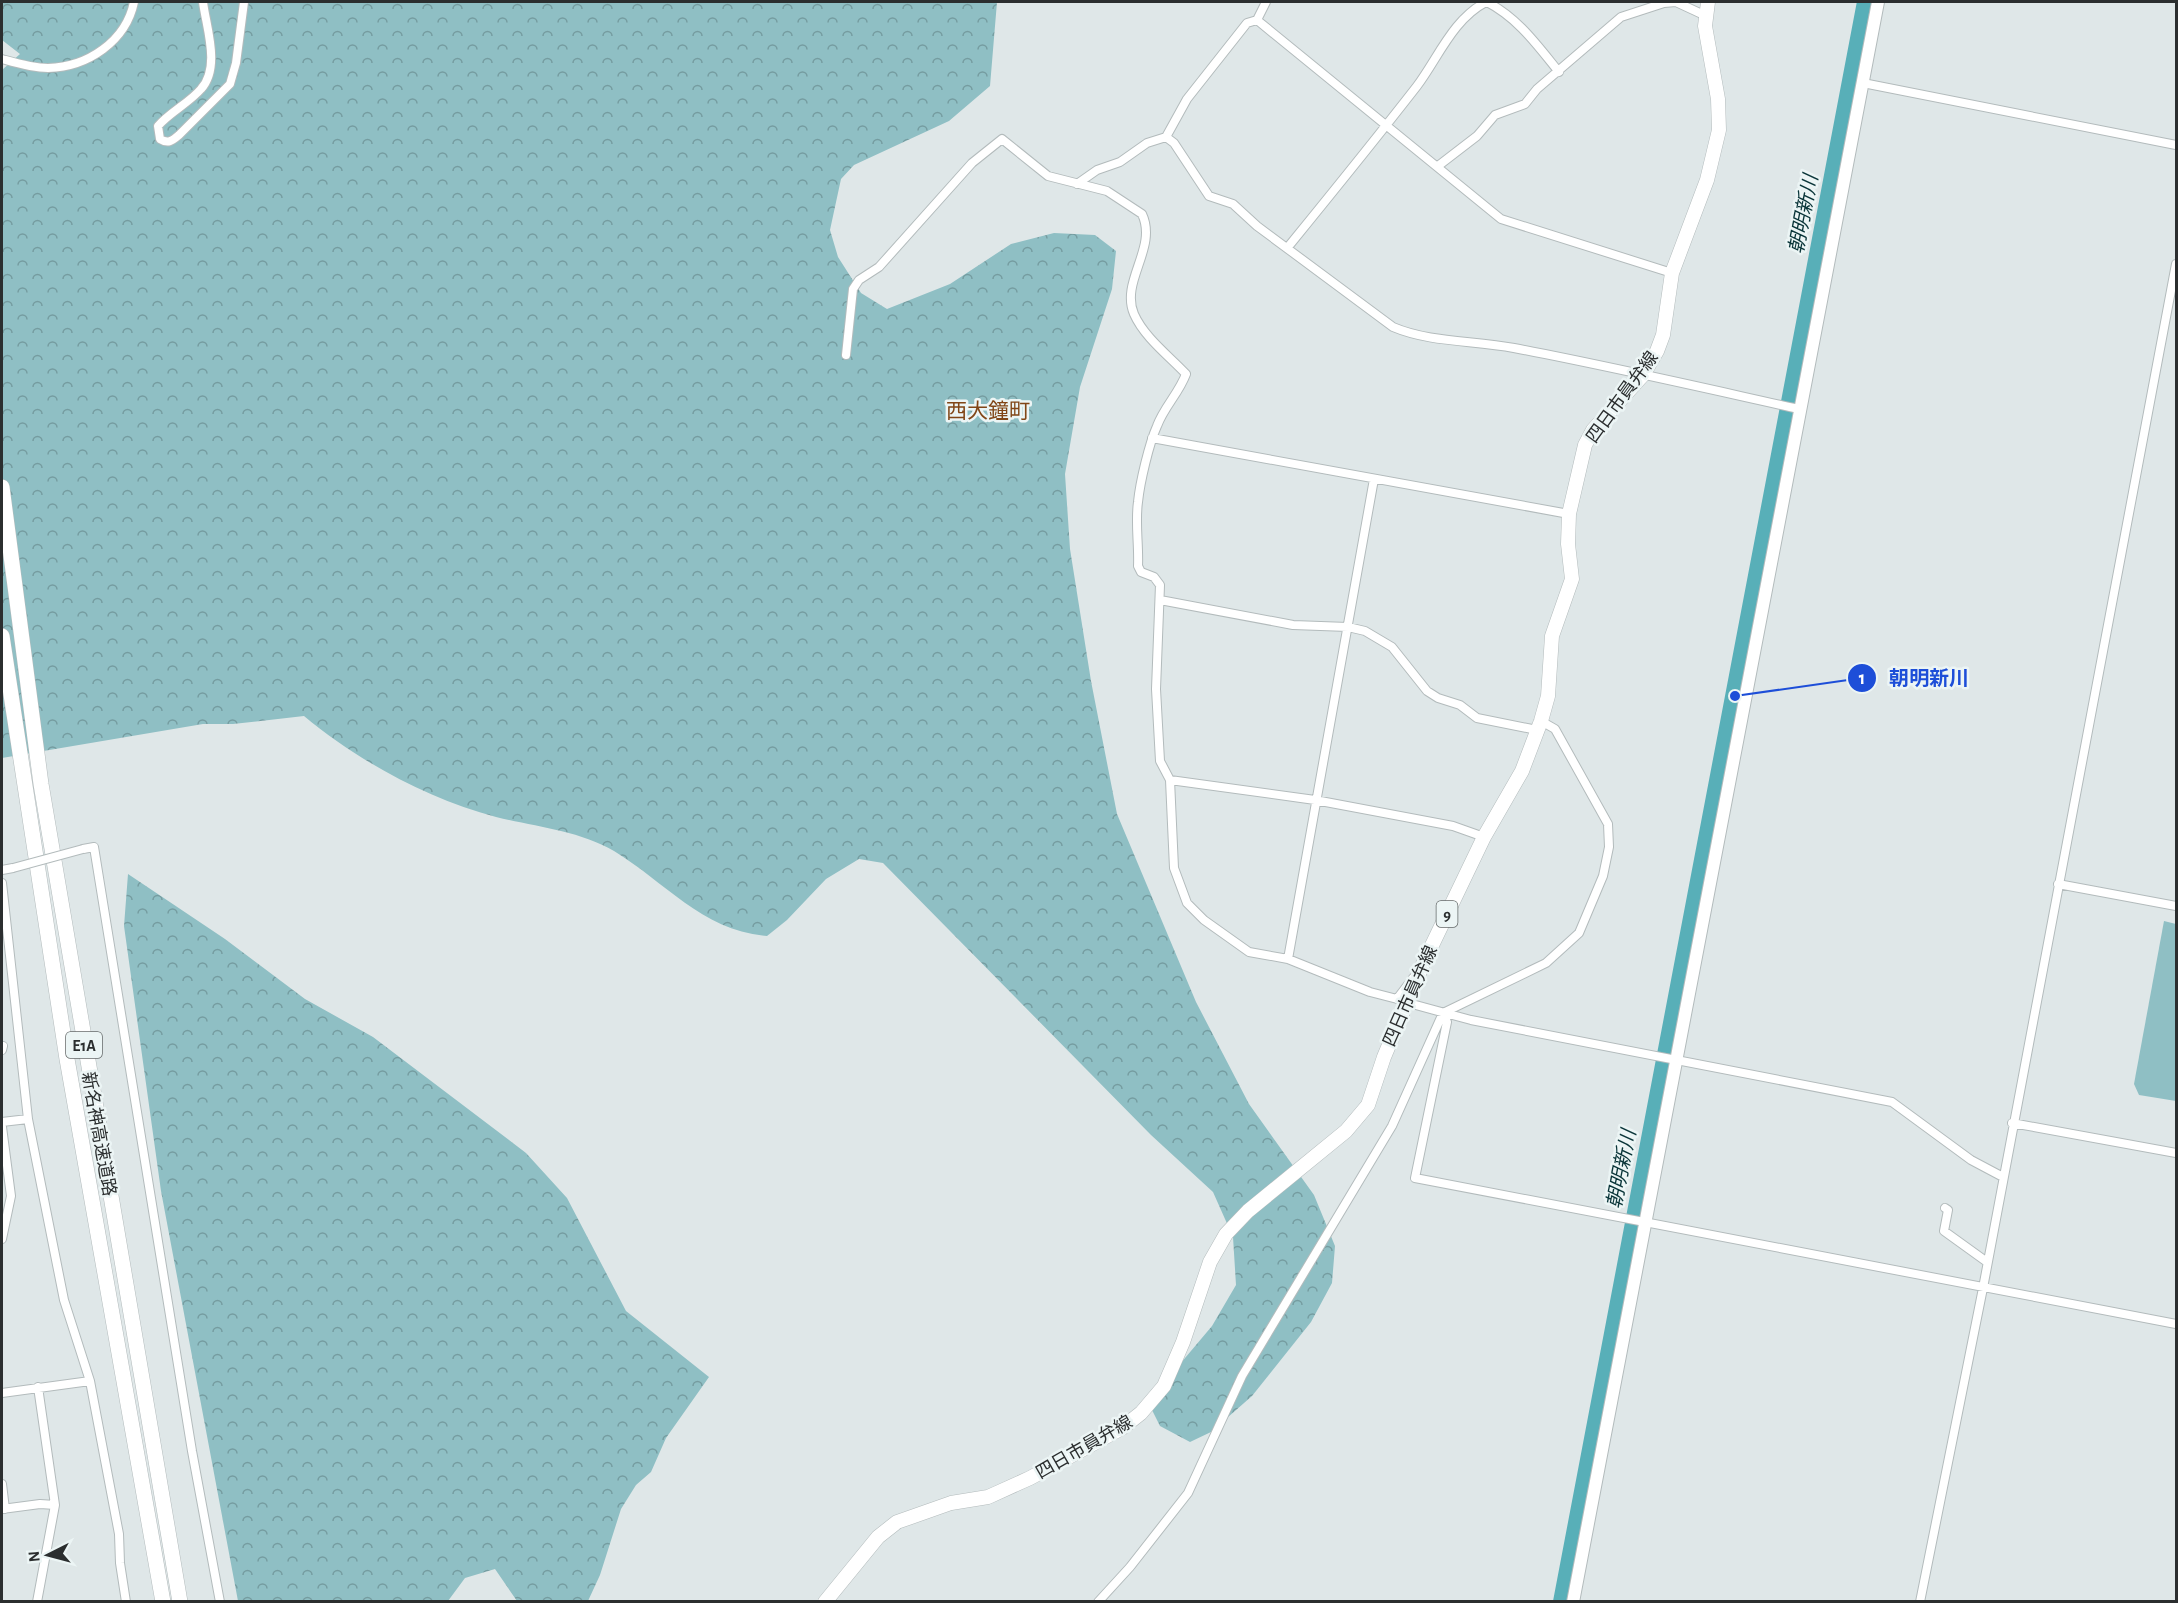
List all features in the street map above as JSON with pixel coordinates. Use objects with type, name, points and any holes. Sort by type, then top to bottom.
[{"type":"highway","name":"新名神高速道路","points":[[2,488],[43,795],[180,1602]]},
{"type":"highway","name":"新名神高速道路","points":[[2,636],[67,1059],[163,1602]]},
{"type":"main road","name":"四日市員弁線","points":[[825,1602],[878,1537],[897,1522],[951,1503],[988,1497],[1030,1478],[1122,1428],[1141,1413],[1164,1386],[1183,1342],[1210,1262],[1226,1234],[1248,1211],[1346,1131],[1368,1105],[1384,1057],[1423,964],[1484,837],[1522,771],[1539,726],[1548,696],[1552,636],[1572,579],[1568,544],[1569,514],[1585,445],[1593,430],[1642,375],[1657,351],[1662,335],[1672,273],[1707,180],[1719,130],[1718,99],[1706,8]]},
{"type":"street","points":[[2,71],[3,60],[51,68],[76,62],[98,53],[124,30],[134,2]]},
{"type":"street","points":[[203,2],[210,52],[210,74],[200,90],[158,126],[160,139],[164,142],[170,142],[179,135],[230,84],[236,63],[244,2]]},
{"type":"street","points":[[1082,185],[1097,170],[1120,162],[1147,143],[1167,137],[1187,99],[1247,23],[1257,20],[1266,2]]},
{"type":"street","points":[[1438,166],[1477,136],[1495,115],[1525,104],[1537,89],[1621,17],[1664,3],[1676,2],[1706,8]]},
{"type":"street","points":[[1573,1602],[1639,1220],[1674,1059],[1771,572],[1797,409],[1878,2]]},
{"type":"street","points":[[1288,247],[1386,126],[1432,66],[1446,41],[1481,3],[1507,12],[1519,23],[1559,72]]},
{"type":"street","points":[[1257,20],[1501,219],[1672,273]]},
{"type":"street","points":[[1863,83],[2176,146]]},
{"type":"street","points":[[1167,137],[1174,143],[1209,196],[1233,204],[1257,225],[1393,327],[1413,336],[1499,345],[1630,370],[1642,375],[1797,409]]},
{"type":"street","points":[[846,355],[853,289],[859,280],[879,267],[972,163],[1002,139],[1048,176],[1107,190],[1142,214],[1147,224],[1147,235],[1130,295],[1133,312],[1140,325],[1186,374],[1182,387],[1158,423],[1152,438],[1138,501],[1138,566],[1142,572],[1154,577],[1160,585],[1156,688],[1160,760],[1170,780],[1173,868],[1187,903],[1241,949],[1288,959],[1370,992],[1399,1000],[1423,964]]},
{"type":"street","points":[[1920,1602],[1983,1288],[2012,1123],[2176,264]]},
{"type":"street","points":[[1152,438],[1569,514]]},
{"type":"street","points":[[1288,959],[1374,479]]},
{"type":"street","points":[[1098,1602],[1130,1567],[1188,1493],[1242,1376],[1392,1126],[1443,1013],[1546,963],[1579,933],[1603,876],[1609,847],[1608,824],[1555,729],[1477,718],[1460,705],[1438,698],[1427,691],[1392,647],[1365,631],[1348,627],[1293,626],[1161,600]]},
{"type":"street","points":[[1170,780],[1315,800],[1453,826],[1484,837]]},
{"type":"street","points":[[2,870],[94,847],[188,1428],[220,1602]]},
{"type":"street","points":[[2,882],[28,1119],[64,1300],[90,1381],[119,1534],[120,1563],[126,1602]]},
{"type":"street","points":[[2058,884],[2176,906]]},
{"type":"street","points":[[1412,1004],[1443,1013],[1892,1102],[1971,1160],[2003,1177]]},
{"type":"street","points":[[1443,1013],[1447,1022],[1415,1178],[2176,1324]]},
{"type":"street","points":[[2,1239],[11,1196],[2,1124],[28,1119]]},
{"type":"street","points":[[2012,1123],[2176,1153]]},
{"type":"street","points":[[1945,1208],[1948,1210],[1944,1231],[1987,1262]]},
{"type":"street","points":[[2,1393],[90,1381]]},
{"type":"street","points":[[37,1602],[55,1505],[38,1387]]},
{"type":"street","points":[[2,1484],[3,1509],[40,1504],[55,1505]]},
{"type":"green space","points":[[2,2],[997,2],[990,86],[949,121],[854,165],[841,179],[830,230],[838,257],[861,293],[887,309],[950,284],[1011,244],[1054,233],[1095,235],[1116,251],[1112,289],[1080,387],[1065,474],[1070,549],[1091,681],[1117,814],[1196,1002],[1249,1104],[1314,1195],[1335,1246],[1332,1283],[1311,1322],[1252,1396],[1211,1432],[1190,1442],[1160,1426],[1148,1402],[1212,1326],[1236,1285],[1233,1237],[1213,1192],[1151,1135],[883,863],[859,859],[826,879],[787,920],[767,936],[723,925],[704,915],[633,863],[586,838],[496,817],[420,789],[347,748],[304,716],[233,724],[203,724],[2,758],[2,70],[20,54],[2,40]]},
{"type":"green space","points":[[128,874],[225,939],[305,999],[373,1037],[526,1153],[567,1198],[626,1311],[709,1377],[666,1438],[651,1472],[636,1485],[621,1509],[600,1575],[588,1601],[517,1601],[495,1569],[465,1578],[448,1601],[238,1601],[161,1191],[124,926]]},
{"type":"green space","points":[[2164,921],[2176,924],[2176,1101],[2139,1095],[2134,1084]]},
{"type":"waterway","name":"朝明新川","points":[[1562,1602],[1866,2]]},
{"type":"place","name":"朝明新川","points":[[1735,696]]},
{"type":"district","name":"西大鐘町","points":[[988,411]]}]
